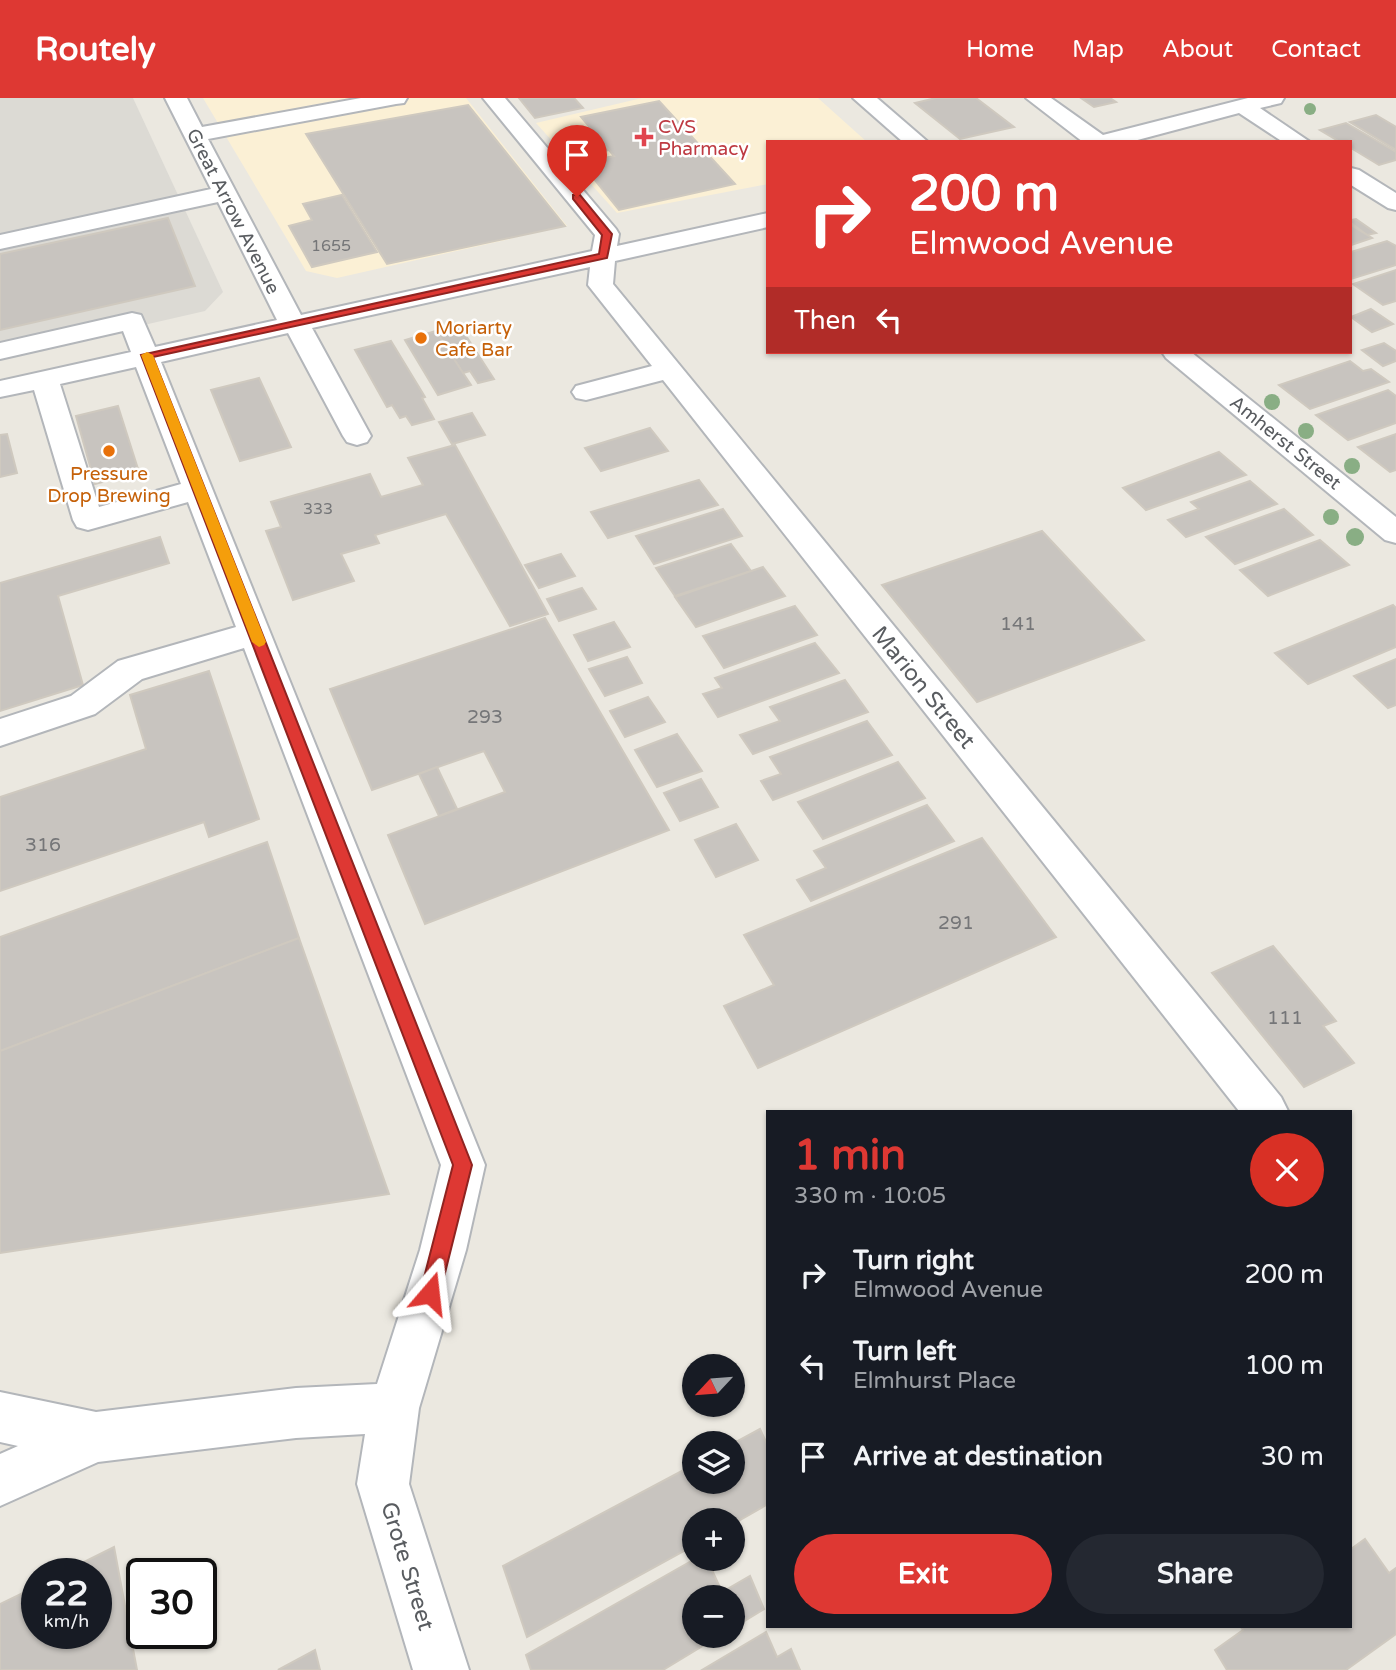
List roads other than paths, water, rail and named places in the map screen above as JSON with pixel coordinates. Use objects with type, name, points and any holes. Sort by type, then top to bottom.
[{"type":"street","name":"Great Arrow Avenue","points":[[176,98],[294,323],[357,436]]},
{"type":"street","points":[[195,135],[228,118],[396,98]]},
{"type":"street","name":"Marion Street","points":[[494,98],[607,234],[601,285],[1265,1110]]},
{"type":"street","points":[[864,98],[915,140]]},
{"type":"street","points":[[1037,98],[1097,140]]},
{"type":"street","points":[[1108,140],[1273,98]]},
{"type":"street","points":[[1242,106],[1287,140]]},
{"type":"street","points":[[1352,176],[1396,203]]},
{"type":"street","points":[[0,242],[225,193]]},
{"type":"street","points":[[0,389],[766,220]]},
{"type":"street","name":"Grote Street","points":[[0,351],[132,321],[463,1165],[443,1250],[394,1408],[383,1484],[441,1670]]},
{"type":"street","name":"Amherst Street","points":[[1177,354],[1396,533]]},
{"type":"street","points":[[586,393],[669,370]]},
{"type":"street","points":[[46,379],[88,520],[199,489]]},
{"type":"street","points":[[0,733],[83,705],[131,670],[256,633]]},
{"type":"street","points":[[0,1480],[96,1437],[296,1413],[394,1408]]},
{"type":"street","points":[[0,1417],[96,1437]]},
{"type":"place","name":"CVS Pharmacy","points":[[644,137]]},
{"type":"place","name":"Moriarty Cafe Bar","points":[[421,338]]},
{"type":"place","name":"Pressure Drop Brewing","points":[[109,451]]}]
